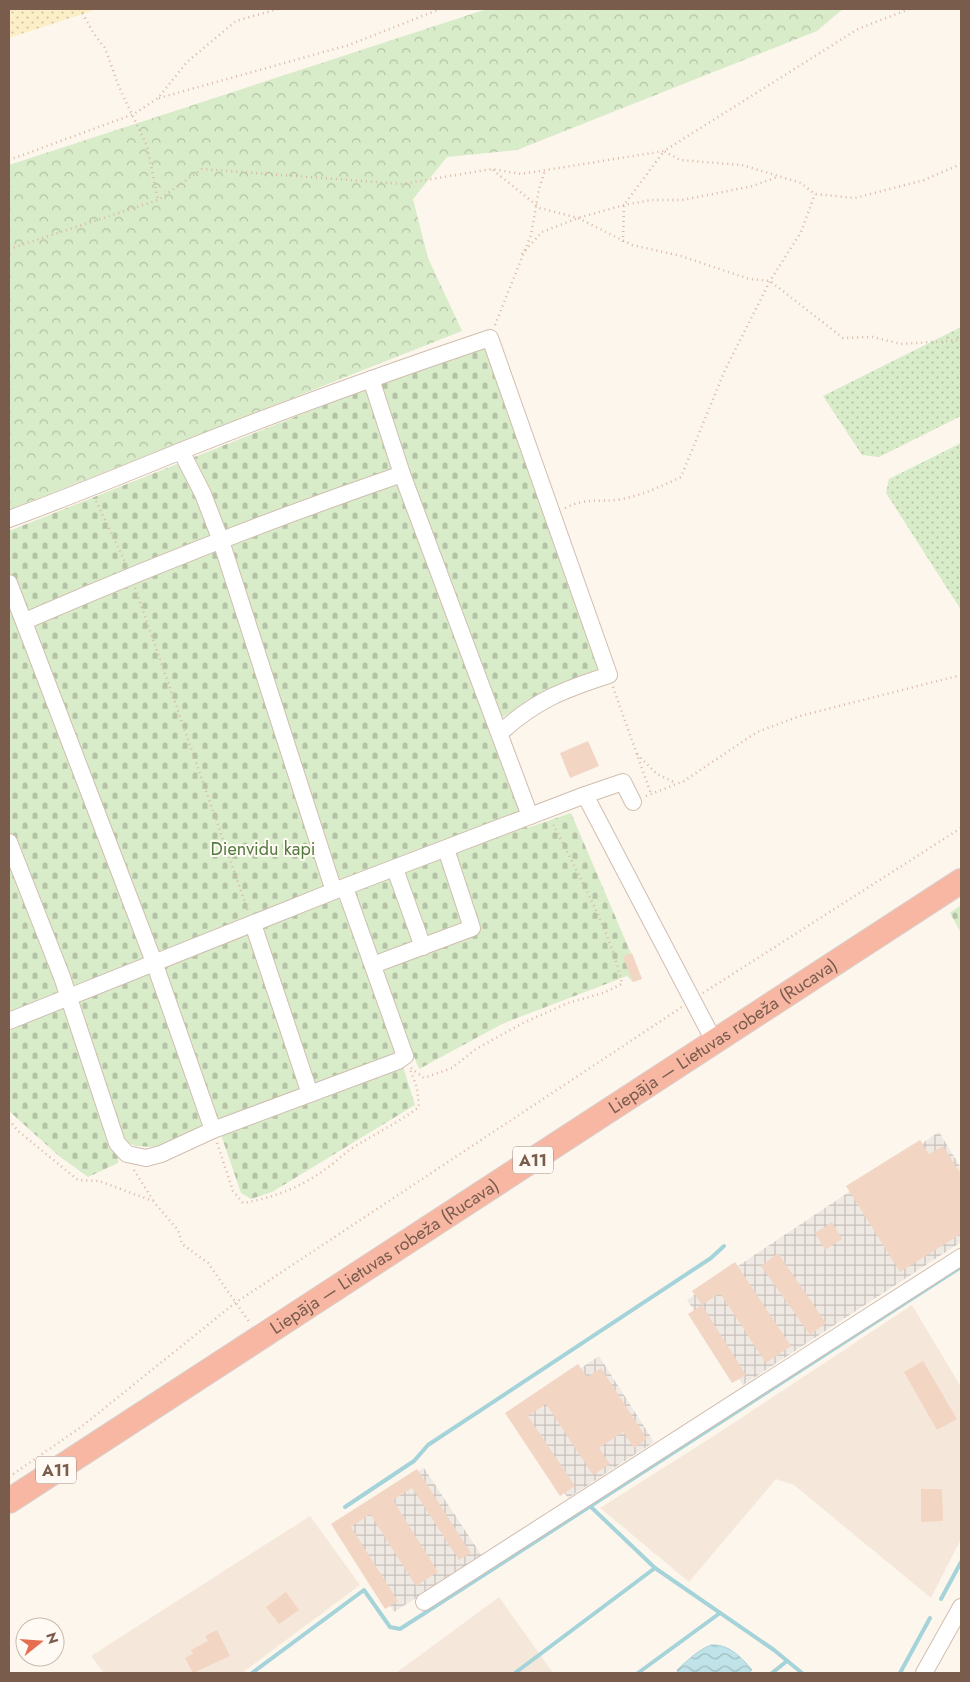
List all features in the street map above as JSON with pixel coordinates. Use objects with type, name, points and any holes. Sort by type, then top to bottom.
[{"type":"highway","name":"Liepāja — Lietuvas robeža (Rucava)","points":[[9,1502],[961,880]]},
{"type":"street","points":[[9,519],[91,490],[181,452],[371,378],[490,338],[608,674],[569,688],[536,703],[500,733]]},
{"type":"street","points":[[371,378],[402,474],[530,816]]},
{"type":"street","points":[[9,842],[68,997],[116,1143],[127,1154],[146,1158],[161,1154],[213,1130],[398,1061],[407,1062],[372,965],[339,890],[221,541],[203,494],[181,452]]},
{"type":"street","points":[[25,621],[131,575],[319,503],[402,474]]},
{"type":"street","points":[[9,583],[154,962],[213,1130]]},
{"type":"street","points":[[9,1021],[154,962],[585,795],[623,782],[633,802]]},
{"type":"street","points":[[585,795],[691,1001],[714,1041]]},
{"type":"street","points":[[372,965],[472,928],[446,849]]},
{"type":"street","points":[[395,869],[423,947]]},
{"type":"street","points":[[252,924],[310,1094]]},
{"type":"street","points":[[424,1602],[961,1257]]},
{"type":"street","points":[[924,1673],[961,1607]]},
{"type":"path","points":[[80,9],[94,34],[105,48],[120,87],[134,114],[147,146],[158,200]]},
{"type":"path","points":[[9,160],[134,114],[158,98],[187,62],[236,21],[278,9]]},
{"type":"path","points":[[158,98],[349,45],[440,9]]},
{"type":"path","points":[[623,242],[624,205],[664,151],[858,29],[910,9]]},
{"type":"path","points":[[9,249],[158,200],[202,169],[402,184],[492,169],[521,174],[664,151],[680,160],[742,165],[801,183],[815,194],[855,198],[924,180],[961,164]]},
{"type":"path","points":[[492,169],[540,208],[578,218],[623,242],[681,256],[749,279],[770,281],[842,338],[873,337],[901,344],[961,340]]},
{"type":"path","points":[[490,338],[522,254],[531,236],[538,189],[545,170]]},
{"type":"path","points":[[522,254],[542,232],[578,218],[624,205],[651,200],[682,200],[753,186],[779,176]]},
{"type":"path","points":[[553,513],[579,501],[621,499],[658,488],[681,477],[725,370],[770,281],[801,232],[815,194]]},
{"type":"path","points":[[91,490],[131,575],[252,924]]},
{"type":"path","points":[[608,674],[651,794]]},
{"type":"path","points":[[633,802],[677,784],[757,732],[800,716],[961,675]]},
{"type":"path","points":[[636,753],[657,774],[677,784]]},
{"type":"path","points":[[407,1062],[424,1078],[452,1068],[476,1049],[523,1023],[568,1003],[603,993],[622,984],[619,968],[591,902],[546,811]]},
{"type":"path","points":[[9,1477],[81,1427],[236,1303],[691,1001],[961,828]]},
{"type":"path","points":[[213,1130],[233,1191],[243,1203],[264,1200],[293,1189],[326,1169],[353,1147],[398,1123],[419,1107],[417,1088],[407,1062]]},
{"type":"path","points":[[9,1120],[18,1131],[78,1180],[99,1182],[154,1201]]},
{"type":"path","points":[[127,1154],[137,1177],[178,1230],[182,1244],[208,1263],[260,1337]]},
{"type":"shaded area","points":[[939,1132],[961,1168],[961,1242],[743,1385],[687,1300]]},
{"type":"shaded area","points":[[912,1305],[961,1387],[961,1539],[931,1598],[794,1485],[776,1479],[689,1582],[600,1508],[720,1432]]},
{"type":"shaded area","points":[[599,1356],[654,1442],[568,1498],[511,1415]]},
{"type":"shaded area","points":[[424,1468],[482,1556],[394,1612],[336,1522]]},
{"type":"shaded area","points":[[310,1516],[360,1585],[242,1673],[104,1673],[91,1656]]},
{"type":"shaded area","points":[[499,1597],[553,1673],[396,1673]]},
{"type":"green space","points":[[487,9],[843,9],[817,31],[517,150],[447,157],[413,199],[428,258],[462,331],[9,510],[9,165]]},
{"type":"green space","points":[[961,327],[961,416],[879,457],[862,455],[823,396]]},
{"type":"green space","name":"Dienvidu kapi","points":[[489,345],[601,669],[525,704],[501,718],[503,762],[527,828],[571,813],[642,979],[633,982],[627,976],[504,1023],[419,1069],[413,1054],[402,1063],[415,1105],[272,1192],[251,1199],[241,1193],[216,1120],[155,1147],[136,1146],[120,1140],[118,1163],[88,1177],[59,1156],[9,1111],[9,531],[350,395]]},
{"type":"green space","points":[[961,443],[961,610],[886,493],[889,479]]},
{"type":"green space","points":[[961,905],[961,933],[950,913]]},
{"type":"sand","points":[[9,9],[98,9],[9,38]]},
{"type":"water","points":[[711,1645],[729,1649],[739,1656],[752,1670],[748,1673],[678,1673],[677,1670],[689,1659]]},
{"type":"building","points":[[588,741],[599,766],[570,778],[560,753]]},
{"type":"building","points":[[632,953],[642,979],[633,982],[623,957]]},
{"type":"building","points":[[920,1140],[929,1154],[943,1146],[961,1174],[961,1234],[900,1272],[846,1186]]},
{"type":"building","points":[[832,1222],[842,1239],[825,1250],[815,1233]]},
{"type":"building","points":[[778,1253],[826,1323],[810,1335],[761,1266]]},
{"type":"building","points":[[735,1262],[791,1346],[766,1363],[720,1293],[702,1305],[692,1291]]},
{"type":"building","points":[[702,1305],[746,1375],[732,1383],[688,1314]]},
{"type":"building","points":[[923,1361],[957,1419],[937,1430],[904,1372]]},
{"type":"building","points":[[578,1364],[587,1377],[601,1368],[647,1439],[634,1448],[623,1432],[599,1448],[610,1464],[593,1475],[546,1404],[528,1416],[575,1486],[560,1496],[505,1413]]},
{"type":"building","points":[[417,1469],[471,1553],[459,1560],[412,1488],[393,1500],[438,1572],[416,1586],[370,1514],[351,1527],[398,1601],[385,1609],[331,1524]]},
{"type":"building","points":[[921,1489],[942,1489],[943,1521],[921,1522]]},
{"type":"building","points":[[286,1592],[299,1610],[279,1624],[266,1607]]},
{"type":"building","points":[[217,1630],[230,1656],[193,1673],[185,1658],[193,1654],[191,1650],[208,1641],[205,1636]]},
{"type":"waterway","points":[[345,1507],[414,1461],[428,1445],[711,1258],[724,1246]]},
{"type":"waterway","points":[[252,1673],[364,1590],[390,1627],[400,1629],[961,1267]]},
{"type":"waterway","points":[[591,1507],[655,1568],[774,1650],[802,1673]]},
{"type":"waterway","points":[[941,1599],[961,1562]]},
{"type":"waterway","points":[[515,1673],[655,1568]]},
{"type":"waterway","points":[[638,1673],[720,1613]]},
{"type":"waterway","points":[[900,1673],[930,1618]]},
{"type":"waterway","points":[[772,1673],[787,1661]]}]
